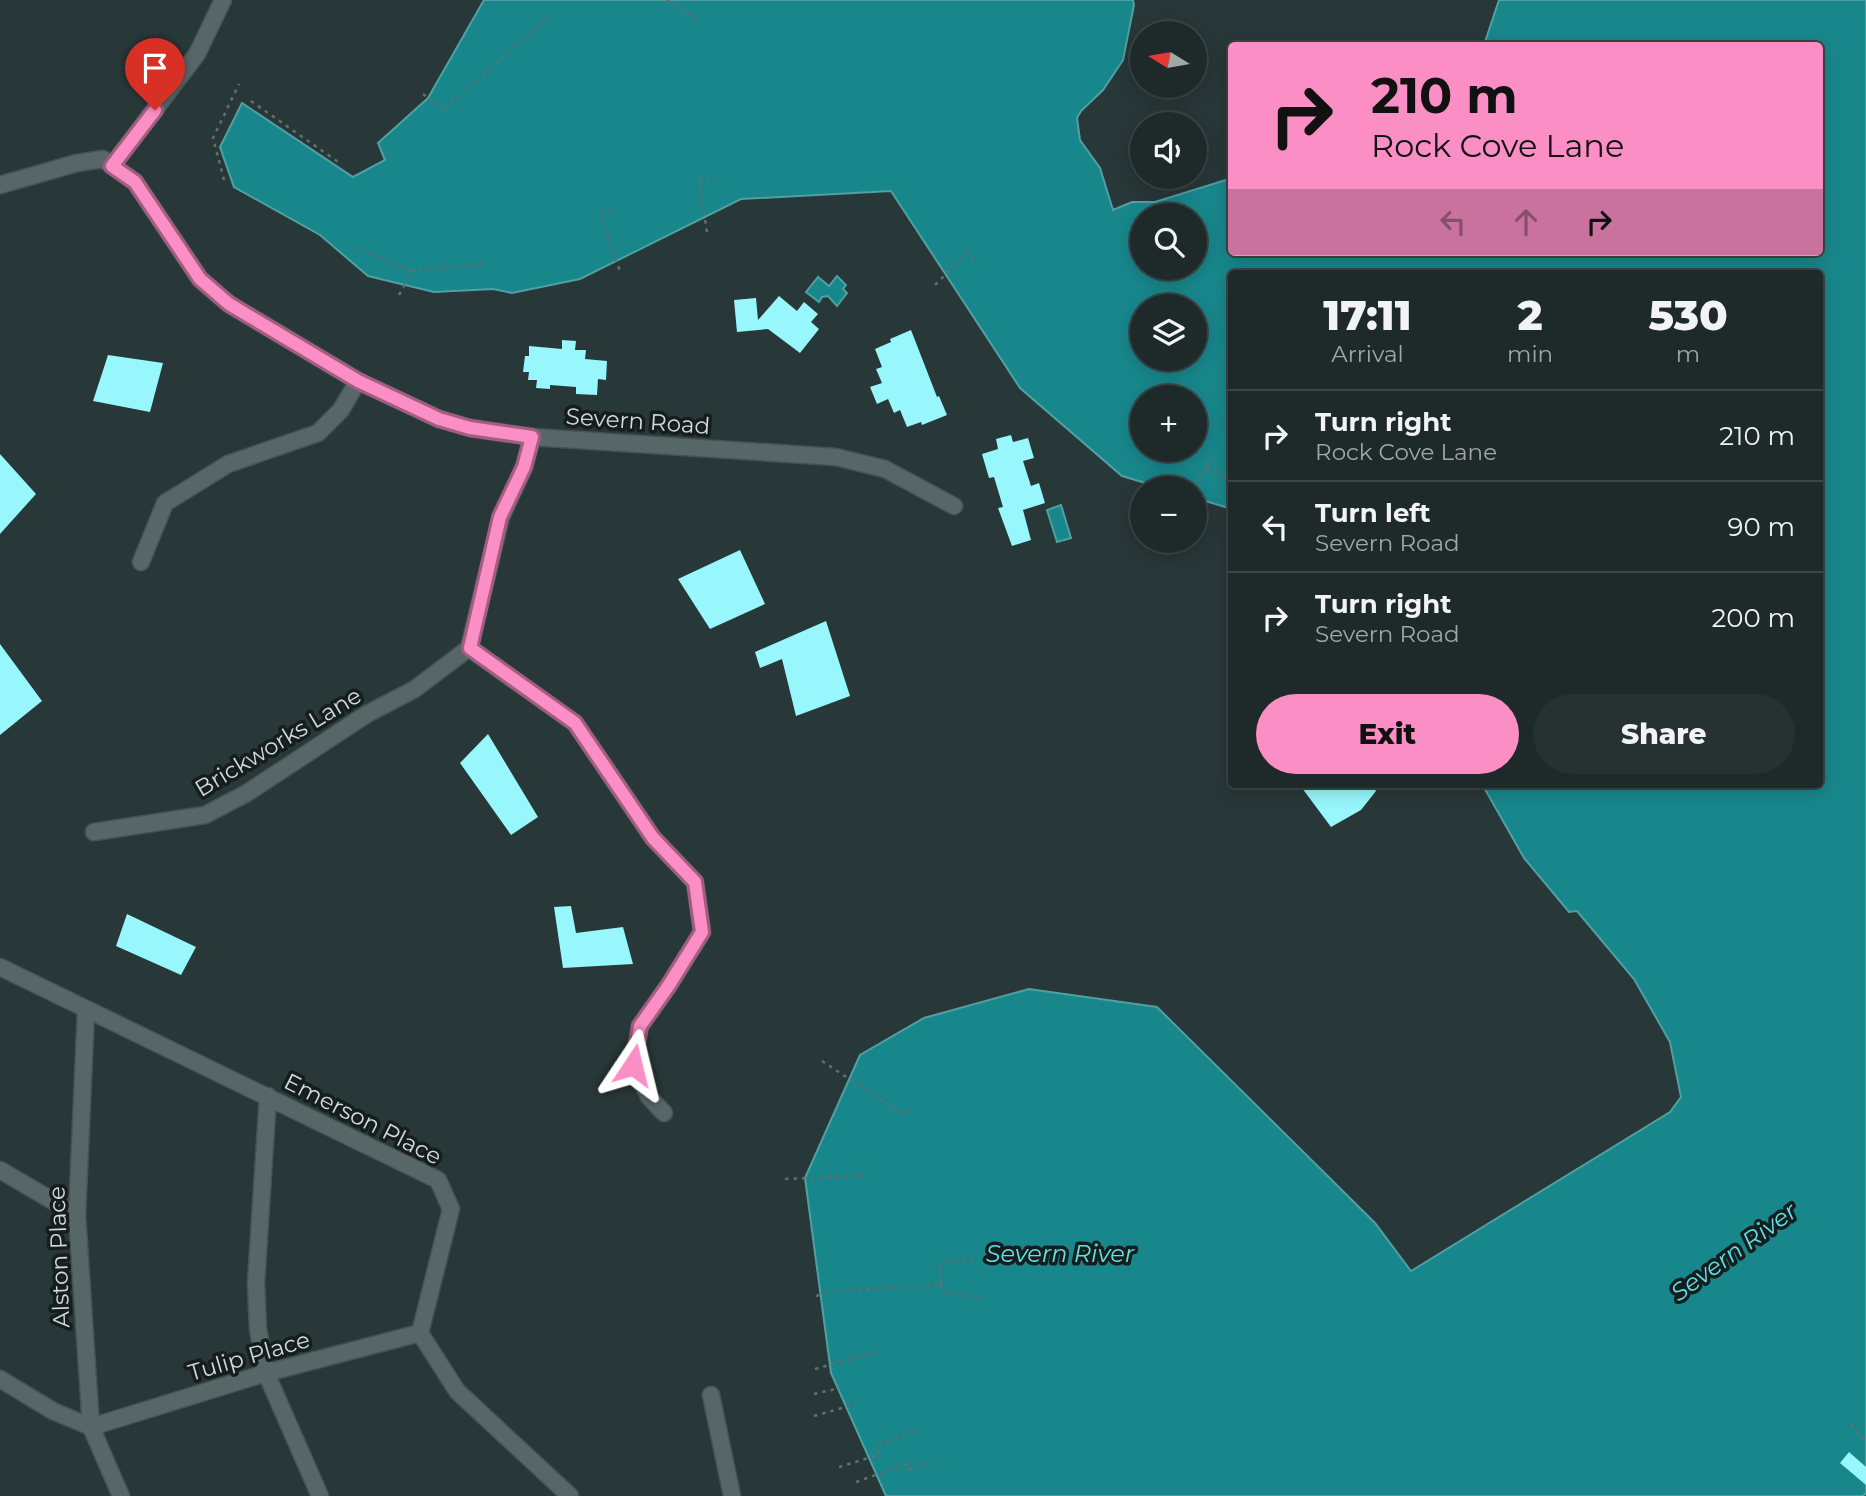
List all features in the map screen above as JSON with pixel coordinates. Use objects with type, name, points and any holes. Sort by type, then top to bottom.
[{"type":"street","points":[[0,185],[77,163],[103,159],[112,166],[197,54],[223,0]]},
{"type":"street","name":"Severn Road","points":[[112,166],[135,182],[200,279],[229,304],[358,381],[439,419],[470,428],[532,437],[836,457],[885,469],[954,506]]},
{"type":"street","points":[[141,562],[165,503],[228,464],[318,433],[341,410],[358,381]]},
{"type":"street","points":[[532,437],[524,467],[500,517],[470,648],[575,723],[653,838],[695,882],[702,932],[640,1026],[633,1065],[649,1097],[664,1113]]},
{"type":"street","name":"Brickworks Lane","points":[[94,832],[205,815],[247,793],[367,714],[415,689],[470,648]]},
{"type":"street","name":"Emerson Place","points":[[0,967],[438,1180],[451,1209],[420,1333]]},
{"type":"street","name":"Alston Place","points":[[86,1010],[77,1215],[91,1427],[121,1496]]},
{"type":"street","points":[[268,1096],[256,1283],[258,1329],[266,1373],[320,1496]]},
{"type":"street","points":[[0,1170],[77,1215]]},
{"type":"street","points":[[420,1333],[457,1391],[570,1496]]},
{"type":"street","name":"Tulip Place","points":[[91,1427],[266,1373],[420,1333]]},
{"type":"street","points":[[0,1379],[53,1411],[91,1427]]},
{"type":"street","points":[[711,1395],[732,1496]]},
{"type":"path","points":[[666,0],[698,20]]},
{"type":"path","points":[[423,94],[444,109],[553,13]]},
{"type":"path","points":[[224,180],[213,138],[239,84]]},
{"type":"path","points":[[251,101],[341,164]]},
{"type":"path","points":[[707,232],[699,181],[716,178]]},
{"type":"path","points":[[612,210],[600,214],[621,274]]},
{"type":"path","points":[[353,247],[412,271],[485,264]]},
{"type":"path","points":[[934,285],[967,253],[973,260]]},
{"type":"path","points":[[399,295],[412,271]]},
{"type":"path","points":[[1202,476],[1211,457]]},
{"type":"path","points":[[1206,468],[1226,477],[1228,474]]},
{"type":"path","points":[[822,1061],[904,1115],[909,1108]]},
{"type":"path","points":[[785,1179],[862,1176],[861,1167]]},
{"type":"path","points":[[980,1259],[940,1264],[943,1293],[980,1297]]},
{"type":"path","points":[[816,1296],[834,1291],[941,1285]]},
{"type":"path","points":[[815,1369],[880,1351]]},
{"type":"path","points":[[814,1394],[840,1388]]},
{"type":"path","points":[[814,1416],[856,1404]]},
{"type":"path","points":[[1851,1424],[1866,1443]]},
{"type":"path","points":[[839,1467],[878,1455],[878,1445],[919,1429]]},
{"type":"path","points":[[856,1482],[906,1464],[908,1470],[934,1461]]},
{"type":"water","name":"Severn River","points":[[484,0],[1133,0],[1123,60],[1103,90],[1077,118],[1080,140],[1100,168],[1113,210],[1132,202],[1155,202],[1197,189],[1207,189],[1207,186],[1228,179],[1228,256],[1823,256],[1823,42],[1485,42],[1499,0],[1866,0],[1866,1493],[1863,1496],[886,1496],[831,1373],[805,1178],[860,1055],[924,1018],[1029,989],[1157,1007],[1375,1223],[1411,1271],[1670,1112],[1681,1097],[1670,1042],[1634,979],[1577,911],[1569,912],[1524,858],[1484,788],[1823,788],[1823,270],[1228,270],[1228,508],[1207,502],[1207,476],[1130,476],[1130,478],[1122,476],[1020,388],[891,191],[741,199],[580,279],[512,293],[493,289],[434,292],[368,276],[320,235],[234,187],[220,147],[242,103],[353,177],[385,160],[378,143],[428,98]]},
{"type":"water","points":[[837,276],[846,285],[843,289],[847,293],[837,306],[828,296],[822,297],[819,302],[806,292],[818,277],[829,286]]},
{"type":"water","points":[[1061,505],[1071,538],[1057,542],[1047,510]]},
{"type":"building","points":[[779,296],[797,311],[804,302],[818,314],[811,322],[819,329],[800,353],[768,329],[737,332],[734,300],[756,298],[758,320]]},
{"type":"building","points":[[911,330],[937,397],[939,396],[947,415],[922,425],[921,422],[907,427],[900,410],[894,413],[888,399],[877,404],[870,387],[882,383],[876,369],[882,367],[875,349]]},
{"type":"building","points":[[562,340],[576,341],[575,350],[586,350],[585,359],[607,361],[606,380],[598,379],[597,395],[576,394],[576,387],[550,385],[550,389],[536,388],[537,380],[528,380],[529,372],[523,372],[525,356],[529,356],[529,346],[562,349]]},
{"type":"building","points":[[108,355],[163,363],[150,412],[93,401]]},
{"type":"building","points":[[1011,435],[1013,442],[1028,438],[1034,458],[1023,461],[1031,486],[1039,483],[1045,503],[1023,510],[1031,540],[1012,546],[998,508],[1003,507],[994,477],[989,478],[982,454],[998,449],[996,439]]},
{"type":"building","points":[[0,454],[36,494],[0,534]]},
{"type":"building","points":[[740,550],[765,604],[710,629],[678,579]]},
{"type":"building","points":[[826,621],[850,696],[796,716],[782,659],[760,668],[755,652]]},
{"type":"building","points":[[0,644],[42,701],[0,735]]},
{"type":"building","points":[[488,734],[538,817],[511,835],[460,763]]},
{"type":"building","points":[[1302,788],[1374,788],[1376,791],[1361,810],[1331,827]]},
{"type":"building","points":[[571,906],[576,933],[623,927],[633,964],[563,968],[554,907]]},
{"type":"building","points":[[127,914],[196,947],[181,975],[116,946]]},
{"type":"building","points":[[1849,1452],[1866,1467],[1866,1485],[1840,1463]]},
{"type":"route","points":[[155,110],[112,166],[135,182],[200,279],[229,304],[358,381],[439,419],[470,428],[532,437],[524,467],[500,517],[470,648],[575,723],[653,838],[695,882],[702,932],[640,1026],[633,1065]]}]
